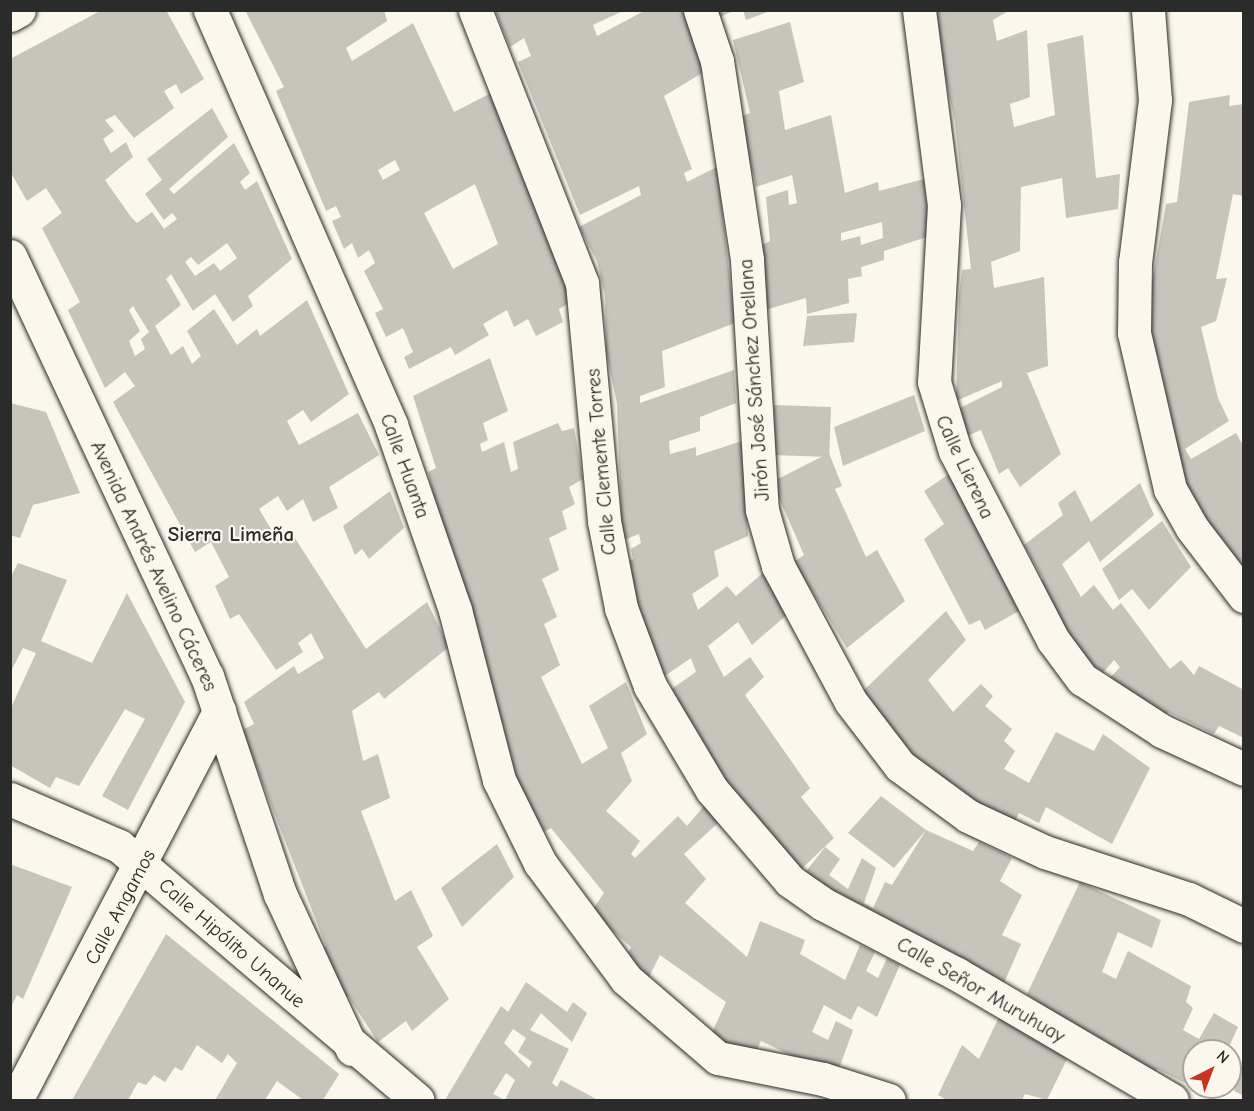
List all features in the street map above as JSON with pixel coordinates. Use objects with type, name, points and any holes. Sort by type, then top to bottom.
[{"type":"street","points":[[10,15],[19,10]]},
{"type":"street","name":"Calle Huanta","points":[[210,10],[391,425],[455,610],[510,808],[582,924],[626,980],[718,1058],[823,1079],[889,1101]]},
{"type":"street","name":"Calle Clemente Torres","points":[[475,10],[582,283],[604,521],[631,637],[670,724],[712,790],[790,881]]},
{"type":"street","name":"Jirón José Sánchez Orellana","points":[[700,10],[717,61],[747,260],[762,510],[778,566],[851,702],[900,766],[968,816],[1045,852],[1189,899],[1244,926]]},
{"type":"street","name":"Calle Lierena","points":[[919,10],[944,205],[934,382],[954,452],[1053,640],[1082,679],[1162,731],[1244,769]]},
{"type":"street","points":[[1148,10],[1155,100],[1135,262],[1134,333],[1170,489],[1192,528],[1244,596]]},
{"type":"street","name":"Avenida Andrés Avelino Cáceres","points":[[10,256],[191,640],[219,711],[280,894],[352,1049]]},
{"type":"street","name":"Calle Angamos","points":[[16,1101],[143,865],[219,711]]},
{"type":"street","name":"Calle Hipólito Unanue","points":[[10,799],[78,825],[143,865],[352,1049],[417,1101]]},
{"type":"street","name":"Calle Señor Muruhuay","points":[[790,881],[1172,1101]]},
{"type":"building","points":[[102,10],[166,10],[204,79],[181,94],[176,84],[164,91],[174,108],[134,138],[115,115],[105,120],[114,131],[103,139],[111,153],[126,142],[133,157],[105,180],[137,223],[152,212],[164,229],[177,219],[172,213],[164,220],[145,194],[162,180],[147,159],[212,108],[228,137],[169,189],[174,194],[234,143],[250,173],[240,182],[245,190],[257,181],[292,259],[248,296],[253,306],[233,322],[215,294],[193,311],[171,274],[166,279],[181,305],[155,326],[171,355],[183,346],[192,364],[201,356],[187,331],[214,309],[237,345],[257,329],[260,336],[307,300],[349,394],[311,422],[303,410],[287,421],[299,445],[358,413],[379,455],[329,487],[338,508],[313,522],[303,499],[287,511],[278,496],[259,509],[280,544],[293,535],[366,649],[427,602],[449,647],[384,699],[379,692],[352,711],[363,761],[378,754],[390,798],[361,811],[395,901],[411,890],[433,936],[417,947],[449,999],[412,1031],[406,1021],[378,1042],[348,996],[343,1000],[317,951],[326,946],[242,730],[254,724],[244,702],[294,666],[298,674],[324,658],[311,633],[298,643],[303,652],[276,670],[239,614],[230,619],[215,586],[229,577],[211,542],[195,552],[113,402],[135,386],[125,372],[105,388],[68,310],[80,302],[42,228],[62,213],[46,188],[27,201],[10,171],[10,59]],"holes":[[[227,243],[237,258],[220,271],[214,263],[195,276],[185,262],[191,257],[198,265]],[[133,306],[149,332],[141,339],[145,349],[135,356],[129,341],[140,331],[129,310]]]},
{"type":"building","points":[[245,10],[384,10],[387,21],[346,48],[352,61],[413,23],[454,112],[495,91],[550,232],[571,302],[559,309],[563,322],[536,336],[528,319],[514,327],[507,310],[483,324],[489,335],[455,355],[451,347],[409,369],[404,357],[413,352],[403,328],[386,337],[375,313],[383,309],[364,271],[375,263],[369,250],[358,258],[352,243],[344,249],[332,221],[341,217],[336,206],[326,211],[276,91],[284,87]],"holes":[[[395,160],[400,170],[383,180],[378,170]],[[475,184],[498,244],[453,269],[424,213]]]},
{"type":"building","points":[[495,10],[625,10],[593,25],[597,36],[646,10],[683,10],[704,72],[664,96],[692,169],[684,173],[687,182],[717,167],[735,323],[662,351],[665,387],[640,396],[640,403],[734,370],[736,403],[700,417],[700,431],[669,441],[670,454],[696,447],[696,456],[742,441],[748,536],[714,551],[719,576],[692,594],[698,610],[727,586],[736,596],[764,572],[789,613],[752,645],[738,622],[708,646],[724,677],[750,657],[764,677],[745,695],[810,788],[801,797],[834,838],[795,875],[753,826],[759,818],[721,777],[664,694],[696,672],[691,658],[656,682],[622,564],[633,559],[631,549],[641,543],[639,534],[622,541],[617,404],[606,351],[605,295],[597,261],[579,227],[641,195],[639,186],[580,215],[518,62],[531,56],[524,38],[510,47]]},
{"type":"building","points":[[716,10],[735,10],[718,18]]},
{"type":"building","points":[[743,10],[770,10],[770,11],[746,20]]},
{"type":"building","points":[[931,10],[1010,10],[993,20],[997,41],[1027,30],[1030,97],[1010,104],[1014,127],[1055,115],[1047,44],[1083,35],[1096,178],[1120,174],[1118,209],[1066,218],[1062,178],[1021,187],[1020,251],[991,262],[994,288],[1044,277],[1048,366],[1027,373],[1061,454],[1020,487],[1008,468],[999,474],[981,430],[960,439],[954,411],[1002,387],[1002,381],[956,401],[959,296],[962,270],[971,269],[955,122]]},
{"type":"building","points":[[790,22],[804,82],[779,91],[785,130],[831,115],[845,193],[878,182],[879,191],[924,179],[930,236],[884,251],[884,260],[861,267],[862,276],[848,279],[849,303],[807,314],[806,298],[765,310],[760,246],[770,241],[766,197],[788,190],[789,205],[797,203],[792,175],[756,187],[740,117],[750,113],[733,40]],"holes":[[[882,222],[883,238],[861,245],[860,236],[841,241],[841,233]]]},
{"type":"building","points":[[1230,95],[1229,106],[1244,104],[1244,196],[1233,194],[1216,279],[1227,278],[1216,321],[1201,327],[1218,398],[1229,421],[1185,449],[1191,459],[1236,433],[1244,447],[1244,568],[1195,506],[1164,426],[1172,420],[1157,354],[1146,356],[1144,329],[1151,326],[1151,288],[1166,204],[1177,202],[1189,102]]},
{"type":"building","points":[[857,313],[854,342],[803,346],[807,316]]},
{"type":"building","points":[[490,358],[508,411],[483,423],[488,440],[480,444],[482,452],[504,442],[511,472],[518,469],[513,442],[558,423],[562,431],[574,428],[583,479],[569,487],[575,504],[562,511],[567,529],[549,538],[559,570],[542,579],[557,617],[544,624],[560,665],[541,677],[582,764],[608,748],[589,706],[626,682],[647,734],[621,753],[632,781],[606,811],[640,841],[631,854],[635,858],[678,816],[687,826],[704,806],[718,823],[684,854],[706,879],[685,903],[747,957],[760,921],[805,940],[800,954],[845,980],[860,945],[875,952],[866,971],[878,978],[887,958],[900,965],[877,1017],[858,1006],[851,1020],[824,1005],[812,1032],[828,1040],[836,1021],[853,1030],[836,1077],[761,1041],[752,1060],[709,1039],[726,1002],[660,955],[649,977],[626,957],[631,947],[591,912],[604,893],[551,828],[544,832],[517,780],[474,615],[441,527],[428,472],[436,468],[413,396]]},
{"type":"building","points":[[914,395],[925,431],[843,466],[834,427]]},
{"type":"building","points":[[10,403],[46,412],[80,493],[33,505],[20,538],[10,535]]},
{"type":"building","points":[[774,405],[831,407],[829,457],[772,455]]},
{"type":"building","points":[[829,453],[842,486],[835,489],[866,557],[877,550],[905,601],[847,648],[794,562],[804,555],[772,482]]},
{"type":"building","points":[[949,474],[1019,611],[985,630],[980,620],[969,625],[924,539],[944,524],[924,491]]},
{"type":"building","points":[[1140,483],[1154,515],[1100,562],[1089,541],[1062,564],[1081,597],[1094,585],[1113,610],[1121,603],[1170,669],[1181,660],[1194,675],[1199,666],[1244,690],[1244,738],[1219,726],[1214,734],[1168,712],[1162,721],[1103,686],[1120,667],[1114,660],[1094,683],[1037,584],[1043,579],[1024,545],[1063,515],[1058,503],[1075,490],[1091,522]]},
{"type":"building","points":[[390,491],[404,528],[369,559],[362,549],[355,555],[343,526]]},
{"type":"building","points":[[1162,521],[1191,567],[1149,610],[1132,589],[1119,600],[1102,569]]},
{"type":"building","points":[[18,563],[67,580],[41,641],[92,663],[127,593],[185,702],[128,810],[102,796],[145,719],[125,709],[79,786],[56,777],[50,788],[10,765],[10,710],[36,653],[23,648],[10,673],[10,578]]},
{"type":"building","points":[[946,611],[966,640],[928,680],[953,712],[981,684],[993,696],[985,706],[1012,729],[1004,741],[1015,751],[1004,769],[1029,783],[1056,732],[1094,751],[1103,734],[1150,768],[1112,844],[1046,807],[1039,823],[1019,813],[1011,829],[931,774],[884,725],[863,691]]},
{"type":"building","points":[[881,796],[926,830],[894,868],[848,833]]},
{"type":"building","points":[[926,830],[973,851],[979,842],[1012,858],[1000,881],[1022,895],[1002,935],[1021,944],[1004,983],[801,878],[825,847],[840,859],[829,875],[848,889],[862,858],[876,868],[864,903],[873,908],[885,882],[892,885]]},
{"type":"building","points":[[497,844],[514,877],[462,927],[441,888]]},
{"type":"building","points":[[10,864],[72,887],[23,999],[17,995],[10,1009]]},
{"type":"building","points":[[1080,882],[1161,920],[1152,948],[1118,932],[1102,972],[1116,979],[1128,951],[1191,986],[1186,1002],[1193,1008],[1183,1030],[1199,1039],[1182,1039],[1182,1082],[1157,1069],[1152,1081],[1027,994]]},
{"type":"building","points":[[166,934],[339,1074],[323,1100],[303,1100],[277,1081],[265,1100],[215,1100],[237,1063],[228,1054],[222,1063],[197,1045],[182,1071],[175,1067],[165,1082],[154,1075],[146,1085],[138,1082],[128,1100],[72,1100]]},
{"type":"building","points":[[526,982],[567,1012],[573,1002],[587,1013],[572,1042],[541,1013],[530,1030],[569,1049],[552,1083],[557,1087],[561,1080],[598,1100],[505,1100],[445,1100],[501,1006],[508,1012]],"holes":[[[513,1029],[526,1038],[518,1052],[532,1062],[529,1068],[504,1043]],[[506,1073],[515,1080],[505,1100],[493,1094]]]},
{"type":"building","points":[[1214,1013],[1238,1027],[1232,1039],[1199,1039]]},
{"type":"building","points":[[1000,1015],[1067,1059],[1047,1100],[1025,1094],[1022,1100],[947,1100],[938,1095],[962,1045],[979,1059]]},
{"type":"building","points":[[1243,1062],[1244,1096],[1242,1095]]},
{"type":"district","name":"Sierra Limeña","points":[[231,534]]}]
